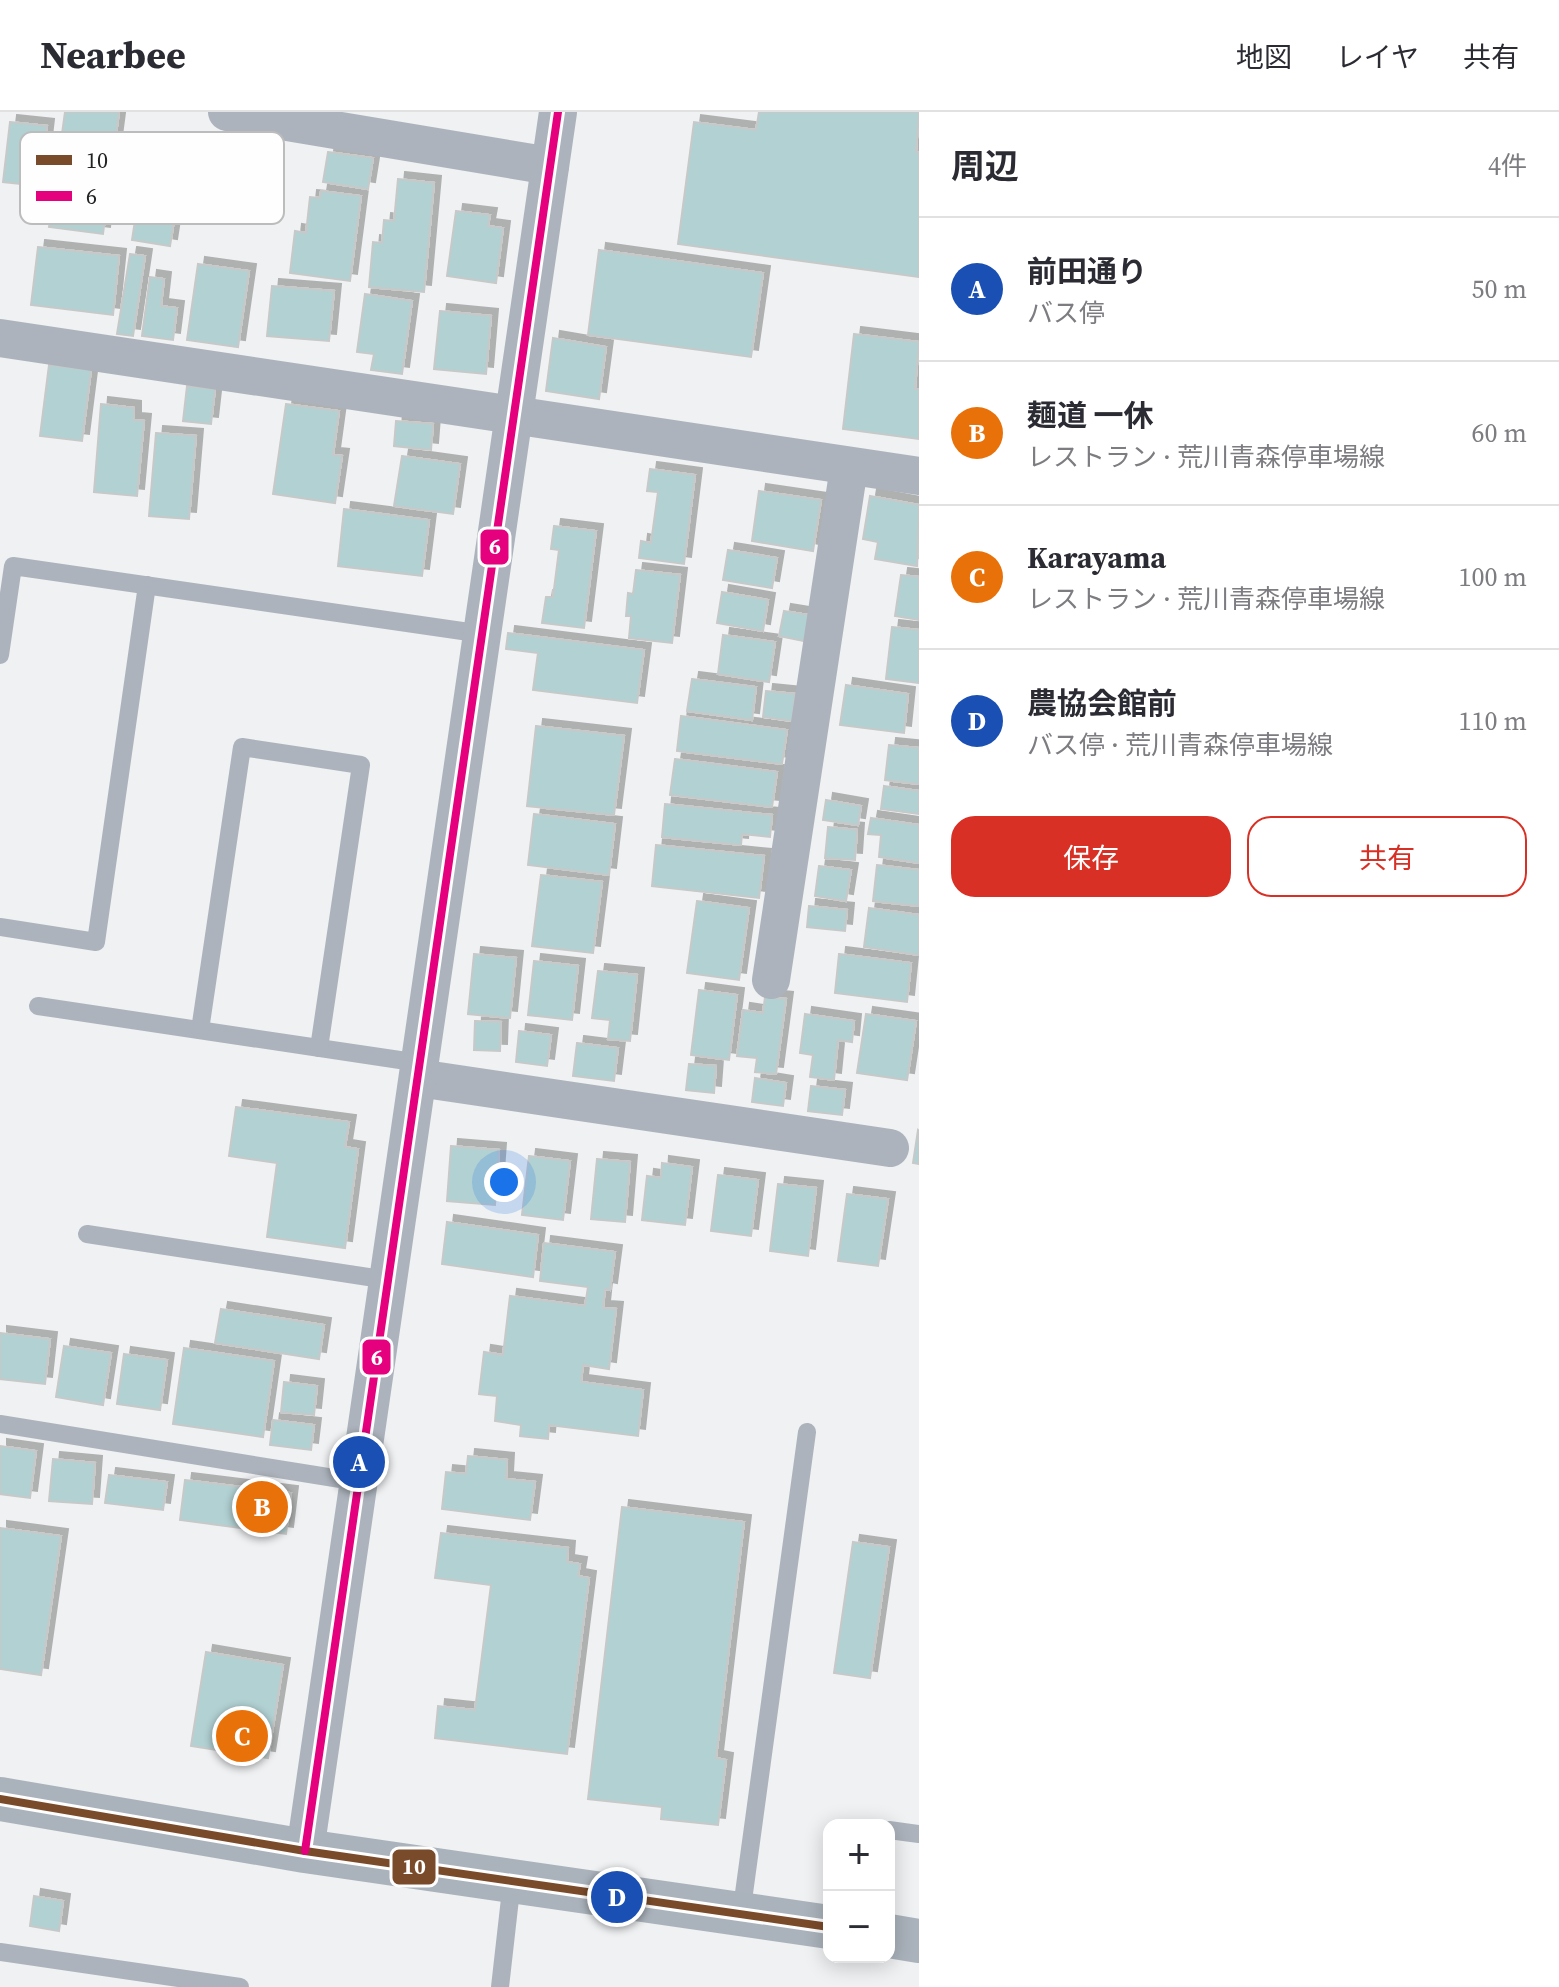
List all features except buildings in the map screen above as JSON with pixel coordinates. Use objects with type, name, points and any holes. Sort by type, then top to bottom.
[{"type":"main road","points":[[0,1801],[305,1851],[823,1926]]},
{"type":"main road","points":[[895,1937],[919,1941]]},
{"type":"street","points":[[227,112],[550,166]]},
{"type":"street","points":[[305,1851],[558,112]]},
{"type":"street","points":[[0,338],[919,476]]},
{"type":"street","points":[[771,980],[849,467]]},
{"type":"street","points":[[419,1070],[890,1148]]},
{"type":"lane","points":[[0,655],[13,566],[483,634]]},
{"type":"lane","points":[[0,927],[96,942],[147,585]]},
{"type":"lane","points":[[200,1030],[242,747],[361,765],[319,1048]]},
{"type":"lane","points":[[38,1006],[319,1048],[419,1070]]},
{"type":"lane","points":[[87,1234],[388,1280]]},
{"type":"lane","points":[[0,1424],[359,1482]]},
{"type":"lane","points":[[741,1915],[807,1432]]},
{"type":"lane","points":[[895,1831],[919,1834]]},
{"type":"lane","points":[[500,1987],[512,1881]]},
{"type":"lane","points":[[0,1952],[240,1987]]},
{"type":"transit line","name":"6","points":[[305,1851],[558,112]]},
{"type":"transit line","name":"10","points":[[0,1799],[305,1851],[823,1926]]},
{"type":"place","name":"前田通り","points":[[359,1462]]},
{"type":"place","name":"麺道 一休","points":[[262,1507]]},
{"type":"place","name":"Karayama","points":[[242,1736]]},
{"type":"place","name":"農協会館前","points":[[617,1897]]}]
